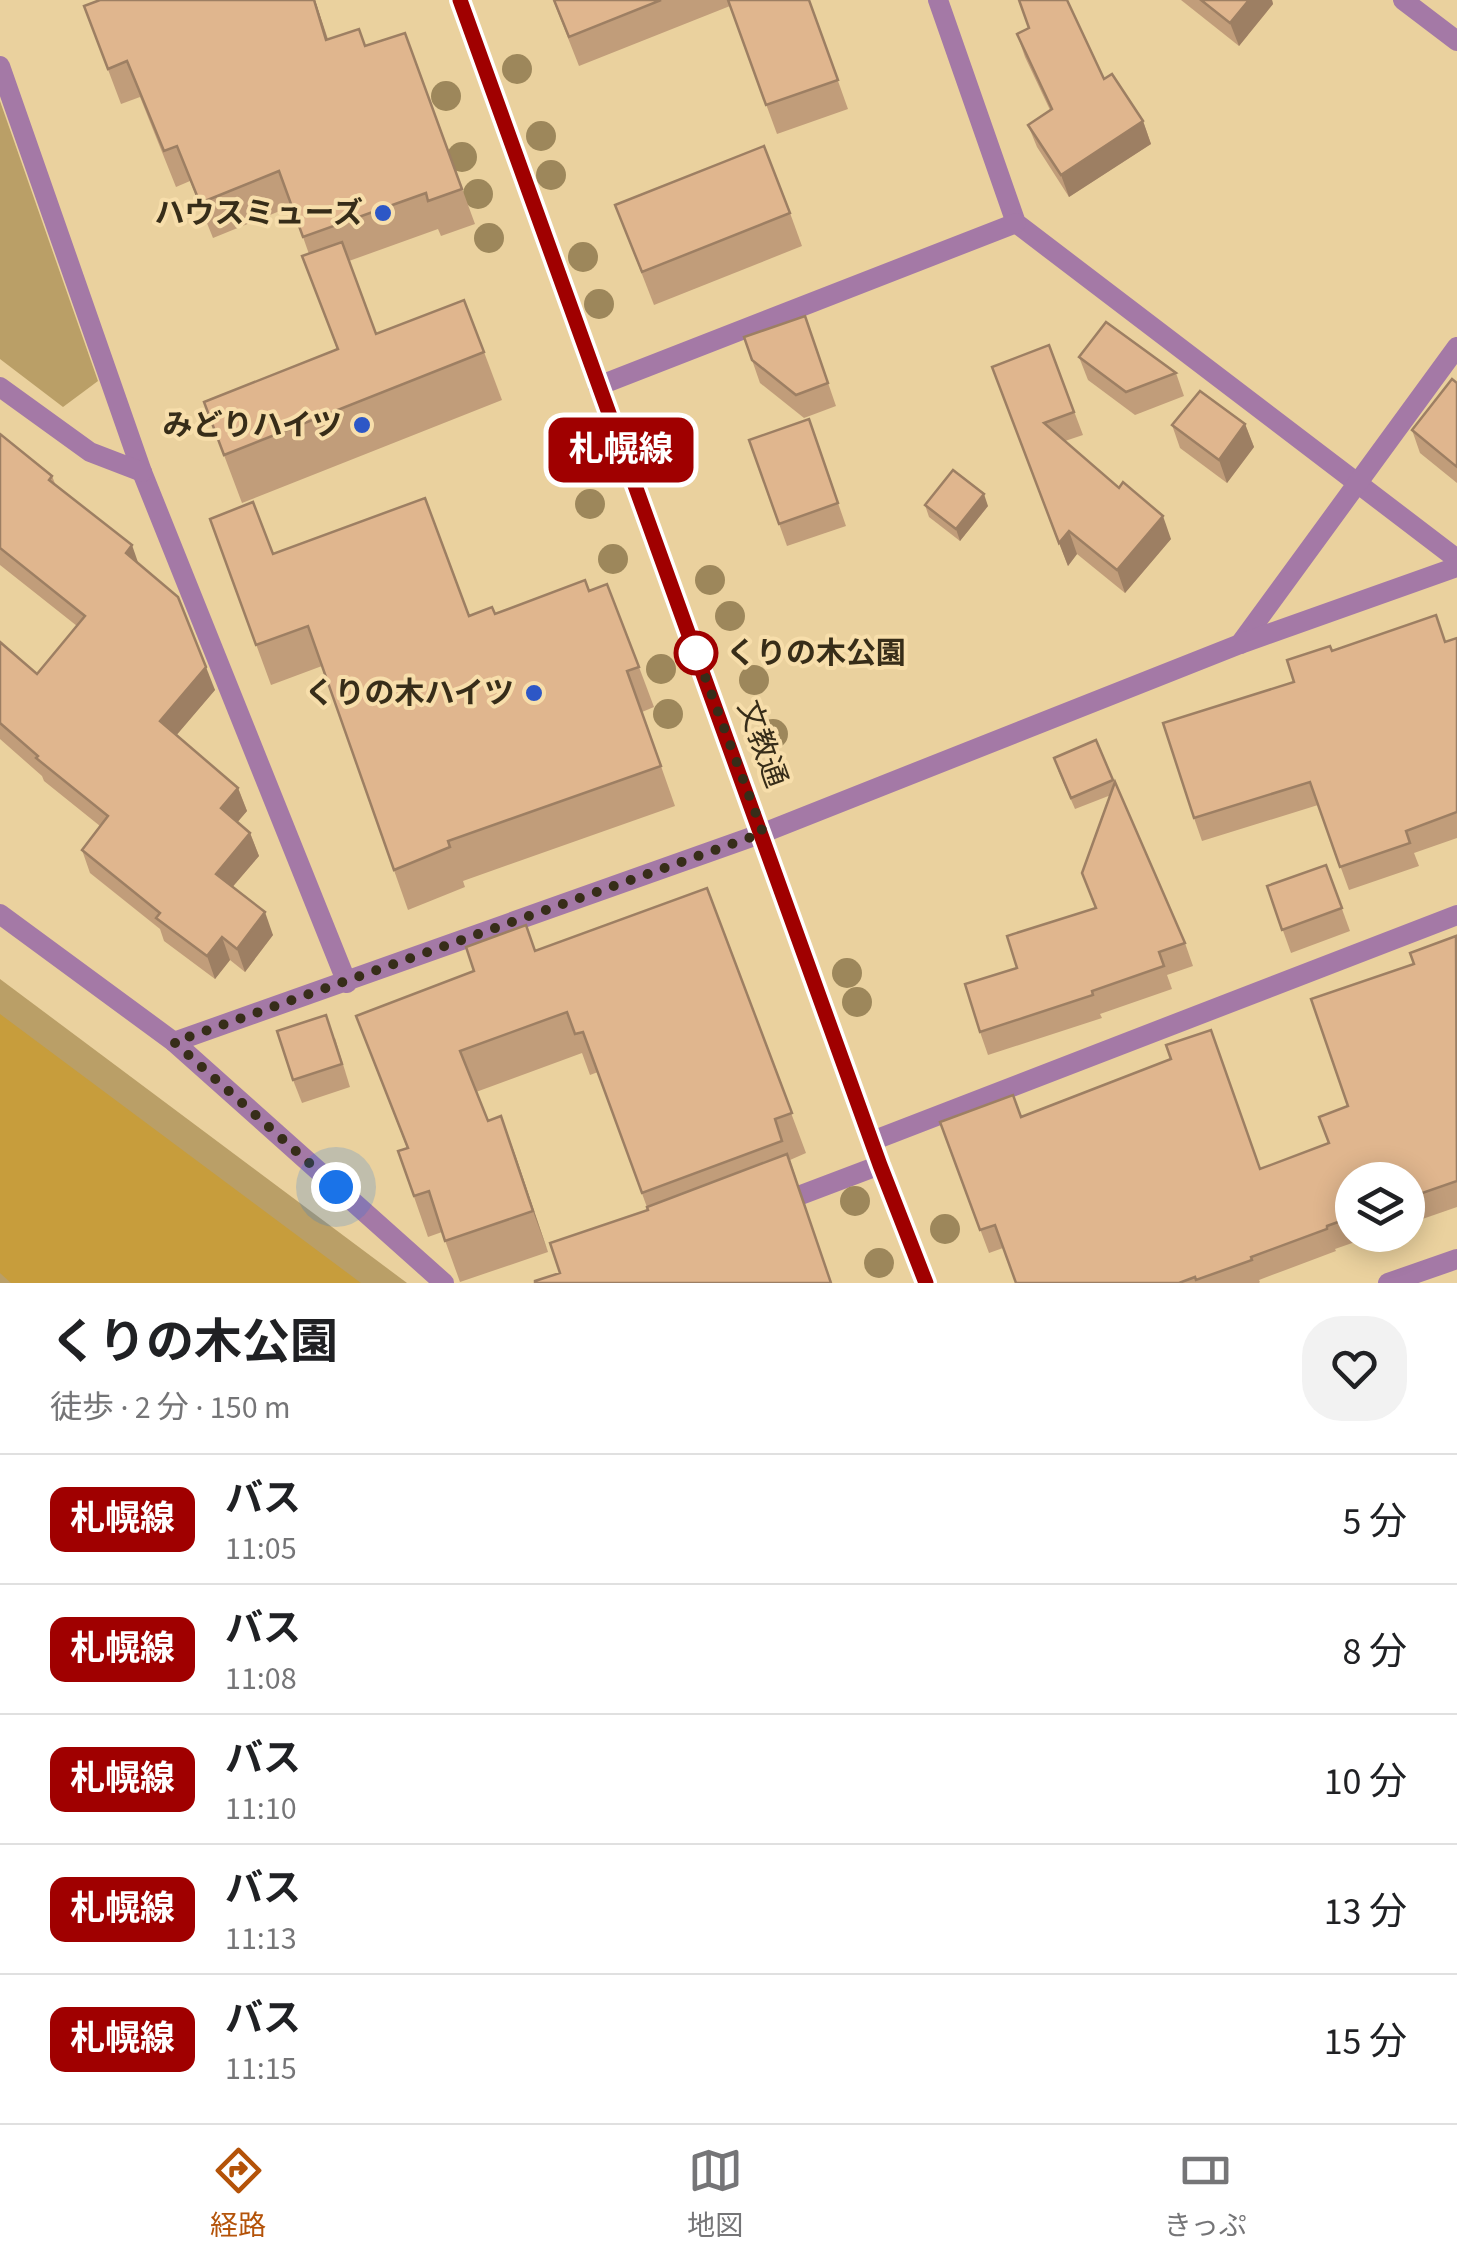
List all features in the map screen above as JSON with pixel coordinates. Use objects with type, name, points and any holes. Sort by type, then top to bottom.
[{"type":"street","name":"文教通","points":[[460,0],[926,1283]]},
{"type":"street","points":[[938,0],[1016,223],[1457,559]]},
{"type":"street","points":[[1403,0],[1457,41]]},
{"type":"street","points":[[0,66],[142,472],[347,983]]},
{"type":"street","points":[[598,386],[1016,223]]},
{"type":"street","points":[[1240,644],[1457,348]]},
{"type":"street","points":[[0,387],[90,452],[142,472]]},
{"type":"street","points":[[174,1042],[763,833],[1240,644],[1457,566]]},
{"type":"street","points":[[0,914],[174,1042],[444,1283]]},
{"type":"street","points":[[872,1141],[1457,915]]},
{"type":"street","points":[[750,1214],[880,1165]]},
{"type":"street","points":[[1388,1283],[1457,1259]]},
{"type":"shaded area","points":[[0,101],[98,381],[63,407],[0,359]]},
{"type":"shaded area","points":[[0,979],[407,1283],[0,1283]]},
{"type":"shaded area","points":[[0,1014],[361,1283],[11,1283],[0,1273]]},
{"type":"building","points":[[100,0],[314,0],[326,40],[359,29],[365,46],[405,33],[462,189],[428,201],[426,193],[303,237],[279,171],[200,203],[177,146],[164,151],[127,61],[108,69],[84,6]]},
{"type":"building","points":[[554,0],[661,0],[569,37]]},
{"type":"building","points":[[728,0],[809,0],[838,80],[766,105]]},
{"type":"building","points":[[1019,0],[1067,0],[1104,79],[1112,74],[1143,121],[1061,175],[1028,125],[1052,109],[1017,34],[1029,28]]},
{"type":"building","points":[[1201,0],[1249,0],[1230,23]]},
{"type":"building","points":[[764,146],[790,213],[642,272],[615,205]]},
{"type":"building","points":[[342,242],[376,334],[464,300],[484,352],[224,455],[204,402],[338,349],[302,256]]},
{"type":"building","points":[[805,316],[828,383],[796,395],[752,360],[744,337]]},
{"type":"building","points":[[1106,322],[1176,373],[1126,392],[1079,357]]},
{"type":"building","points":[[1049,345],[1074,412],[1044,423],[1119,488],[1123,482],[1163,516],[1117,570],[1069,531],[1059,543],[992,367]]},
{"type":"building","points":[[1452,379],[1457,383],[1457,467],[1412,430]]},
{"type":"building","points":[[1200,391],[1245,424],[1219,460],[1172,425]]},
{"type":"building","points":[[809,419],[838,503],[779,524],[749,440]]},
{"type":"building","points":[[0,434],[52,476],[49,480],[132,545],[126,553],[178,597],[206,667],[160,721],[238,788],[221,808],[250,833],[216,874],[265,912],[237,949],[222,937],[207,956],[156,918],[160,913],[82,850],[108,816],[36,758],[0,723],[0,642],[37,674],[85,616],[0,548]]},
{"type":"building","points":[[953,470],[984,494],[956,529],[925,505]]},
{"type":"building","points":[[425,498],[469,616],[492,607],[495,614],[585,580],[589,591],[607,584],[639,667],[627,671],[661,766],[448,841],[450,847],[394,870],[308,626],[256,645],[210,519],[253,502],[273,554]]},
{"type":"building","points":[[1436,615],[1445,642],[1457,638],[1457,812],[1406,831],[1410,843],[1340,867],[1310,782],[1194,818],[1163,723],[1294,682],[1287,660],[1330,646],[1332,651]]},
{"type":"building","points":[[1096,740],[1113,780],[1071,798],[1054,758]]},
{"type":"building","points":[[1115,782],[1185,943],[1159,952],[1164,966],[1092,991],[1093,995],[980,1032],[965,984],[1017,968],[1007,936],[1096,908],[1082,873]]},
{"type":"building","points":[[1326,865],[1342,908],[1282,930],[1267,886]]},
{"type":"building","points":[[707,888],[792,1113],[775,1119],[782,1141],[642,1193],[583,1032],[575,1034],[567,1012],[460,1051],[488,1121],[501,1116],[533,1211],[445,1241],[429,1191],[414,1196],[398,1151],[408,1148],[356,1016],[474,971],[466,947],[526,925],[535,951]]},
{"type":"building","points":[[1456,936],[1457,1181],[1425,1192],[1425,1162],[1335,1162],[1335,1223],[1251,1257],[1252,1260],[1179,1283],[1016,1283],[995,1225],[980,1230],[940,1122],[1013,1095],[1021,1117],[1171,1059],[1166,1045],[1211,1030],[1260,1169],[1329,1143],[1319,1117],[1348,1106],[1311,999],[1414,964],[1410,953]]},
{"type":"building","points":[[326,1015],[342,1064],[293,1080],[277,1031]]},
{"type":"building","points":[[787,1154],[831,1283],[535,1283],[560,1273],[550,1243],[648,1210],[647,1207]]},
{"type":"bus line","name":"札幌線","points":[[460,0],[926,1283]]},
{"type":"place","name":"ハウスミューズ","points":[[383,213]]},
{"type":"place","name":"みどりハイツ","points":[[362,425]]},
{"type":"place","name":"くりの木公園","points":[[696,653]]},
{"type":"place","name":"くりの木ハイツ","points":[[534,693]]},
{"type":"route","points":[[336,1187],[174,1042],[763,833],[694,647],[696,653]]}]
